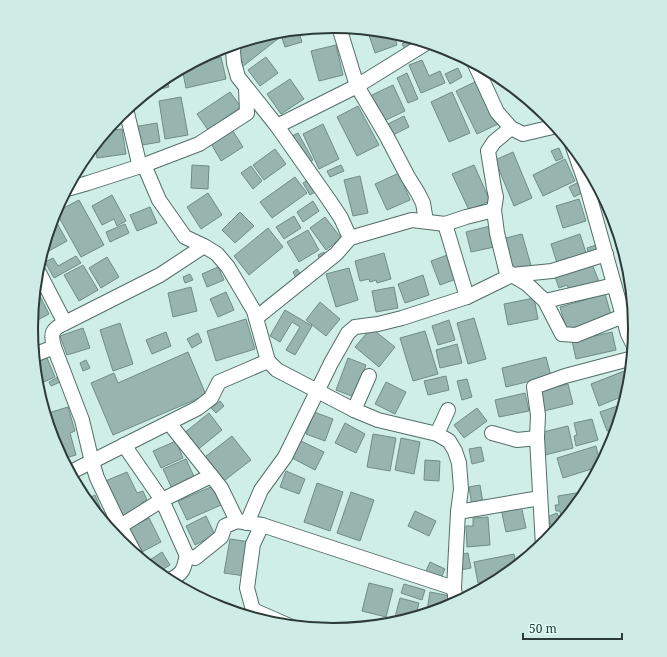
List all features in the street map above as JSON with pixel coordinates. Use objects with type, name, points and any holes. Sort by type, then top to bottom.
[{"type":"street","points":[[341,33],[357,86],[418,193],[423,203],[426,221]]},
{"type":"street","points":[[277,126],[357,86],[421,47]]},
{"type":"street","points":[[233,51],[234,63],[238,76],[277,126],[341,218],[350,238]]},
{"type":"street","points":[[478,71],[497,112],[511,128],[523,134],[550,128]]},
{"type":"street","points":[[75,187],[142,166],[199,144],[247,113],[246,88]]},
{"type":"street","points":[[128,117],[142,166],[159,200],[185,237],[217,254],[228,267],[254,310],[268,361],[277,370],[354,410],[378,420],[437,434],[449,441],[460,463],[461,489],[458,512],[454,588],[455,598]]},
{"type":"street","points":[[511,128],[494,142],[488,151],[496,197],[494,210],[497,233],[506,270],[527,284],[545,301],[562,334],[576,335],[623,316]]},
{"type":"street","points":[[588,179],[606,254],[629,335]]},
{"type":"street","points":[[256,318],[336,254],[350,238],[412,220],[445,224],[494,210]]},
{"type":"street","points":[[445,224],[467,297]]},
{"type":"street","points":[[114,526],[92,462],[82,420],[54,348],[52,332],[57,327],[160,275],[204,246]]},
{"type":"street","points":[[242,522],[261,490],[285,457],[331,363],[348,333],[355,327],[378,324],[402,318],[467,297],[512,275],[552,271],[606,254]]},
{"type":"street","points":[[43,280],[66,323]]},
{"type":"street","points":[[545,301],[614,284]]},
{"type":"street","points":[[40,353],[54,348]]},
{"type":"street","points":[[542,537],[537,438],[538,415],[534,387],[564,376],[627,360]]},
{"type":"street","points":[[75,470],[198,408],[211,398],[220,382],[268,361]]},
{"type":"street","points":[[354,410],[368,376]]},
{"type":"street","points":[[437,434],[448,410]]},
{"type":"street","points":[[169,423],[221,488],[242,522]]},
{"type":"street","points":[[492,433],[517,440],[537,438]]},
{"type":"street","points":[[124,445],[162,500],[187,556],[183,571],[175,577]]},
{"type":"street","points":[[116,528],[162,500],[211,476]]},
{"type":"street","points":[[458,512],[540,498]]},
{"type":"street","points":[[187,556],[195,558],[221,537],[224,526],[242,522],[262,525],[454,588]]},
{"type":"street","points":[[262,525],[253,544],[247,588],[253,610],[267,616]]},
{"type":"building","points":[[300,35],[302,42],[285,47],[282,38]]},
{"type":"building","points":[[369,36],[395,40],[397,45],[375,53]]},
{"type":"building","points":[[278,39],[242,67],[241,64],[243,62],[236,54],[237,50],[257,43]]},
{"type":"building","points":[[406,42],[416,45],[406,51],[402,44]]},
{"type":"building","points":[[336,45],[343,75],[319,81],[311,51]]},
{"type":"building","points":[[221,57],[226,79],[186,88],[183,75],[211,59]]},
{"type":"building","points":[[266,57],[278,73],[260,86],[248,70]]},
{"type":"building","points":[[422,60],[429,76],[440,71],[445,83],[421,93],[409,65]]},
{"type":"building","points":[[458,68],[462,77],[450,84],[445,74]]},
{"type":"building","points":[[407,73],[418,99],[408,103],[397,78]]},
{"type":"building","points":[[290,79],[304,99],[281,114],[267,94]]},
{"type":"building","points":[[477,81],[498,124],[477,134],[456,91]]},
{"type":"building","points":[[168,84],[169,87],[161,89]]},
{"type":"building","points":[[393,85],[405,111],[382,122],[370,96]]},
{"type":"building","points":[[230,92],[241,107],[208,130],[197,114]]},
{"type":"building","points":[[452,92],[470,133],[449,142],[431,102]]},
{"type":"building","points":[[181,97],[188,135],[165,139],[159,101]]},
{"type":"building","points":[[358,106],[379,145],[357,156],[337,117]]},
{"type":"building","points":[[404,116],[409,127],[389,137],[384,126]]},
{"type":"building","points":[[157,123],[160,142],[136,146],[133,127]]},
{"type":"building","points":[[323,124],[339,159],[319,169],[303,134]]},
{"type":"building","points":[[231,128],[243,147],[221,161],[210,142]]},
{"type":"building","points":[[122,129],[126,154],[97,158],[96,153],[115,130]]},
{"type":"building","points":[[298,133],[313,160],[308,163],[292,136]]},
{"type":"building","points":[[559,148],[563,158],[556,161],[551,151]]},
{"type":"building","points":[[275,149],[286,164],[264,180],[253,165]]},
{"type":"building","points":[[513,152],[532,198],[514,206],[495,160]]},
{"type":"building","points":[[565,159],[575,181],[543,196],[533,175]]},
{"type":"building","points":[[192,165],[209,166],[208,189],[191,188]]},
{"type":"building","points":[[341,165],[344,171],[330,177],[327,171]]},
{"type":"building","points":[[474,165],[490,201],[469,210],[452,174]]},
{"type":"building","points":[[251,166],[262,181],[253,189],[241,173]]},
{"type":"building","points":[[399,173],[410,200],[387,210],[375,184]]},
{"type":"building","points":[[360,176],[368,213],[353,216],[344,180]]},
{"type":"building","points":[[295,177],[307,193],[272,218],[260,202]]},
{"type":"building","points":[[308,180],[315,192],[310,195],[303,183]]},
{"type":"building","points":[[579,182],[584,192],[574,197],[569,187]]},
{"type":"building","points":[[208,193],[222,215],[201,229],[187,207]]},
{"type":"building","points":[[112,195],[126,221],[117,226],[114,219],[102,225],[92,206]]},
{"type":"building","points":[[579,199],[586,221],[563,228],[556,206]]},
{"type":"building","points":[[79,200],[104,245],[81,257],[59,218],[63,208]]},
{"type":"building","points":[[313,201],[319,211],[303,222],[297,212]]},
{"type":"building","points":[[150,207],[157,223],[137,231],[130,215]]},
{"type":"building","points":[[603,207],[607,216],[606,217]]},
{"type":"building","points":[[240,212],[254,226],[235,243],[222,230]]},
{"type":"building","points":[[294,216],[301,228],[284,239],[276,227]]},
{"type":"building","points":[[325,217],[341,238],[326,250],[310,228]]},
{"type":"building","points":[[57,224],[67,241],[48,251]]},
{"type":"building","points":[[125,224],[129,233],[110,242],[106,232]]},
{"type":"building","points":[[494,225],[499,246],[471,252],[466,232]]},
{"type":"building","points":[[268,228],[283,247],[249,275],[234,256]]},
{"type":"building","points":[[308,230],[319,250],[299,262],[287,242]]},
{"type":"building","points":[[522,234],[532,269],[511,274],[502,239]]},
{"type":"building","points":[[580,234],[587,256],[558,266],[551,244]]},
{"type":"building","points":[[596,245],[598,251],[589,254],[587,248]]},
{"type":"building","points":[[324,252],[326,257],[320,260],[318,255]]},
{"type":"building","points":[[384,253],[391,279],[377,283],[376,280],[370,282],[369,279],[360,281],[355,261]]},
{"type":"building","points":[[450,254],[459,278],[440,285],[431,261]]},
{"type":"building","points":[[76,256],[81,263],[54,278],[46,262],[53,258],[58,266]]},
{"type":"building","points":[[107,257],[119,277],[101,288],[89,268]]},
{"type":"building","points":[[592,264],[600,284],[571,294],[567,285],[559,288],[555,277]]},
{"type":"building","points":[[83,265],[98,290],[79,301],[64,275]]},
{"type":"building","points":[[218,267],[224,280],[207,287],[202,274]]},
{"type":"building","points":[[349,268],[358,300],[336,307],[326,274]]},
{"type":"building","points":[[297,269],[301,275],[296,278],[293,272]]},
{"type":"building","points":[[190,274],[193,280],[185,283],[183,277]]},
{"type":"building","points":[[423,275],[429,295],[405,303],[398,284]]},
{"type":"building","points":[[191,287],[197,311],[173,317],[168,293]]},
{"type":"building","points":[[394,287],[398,308],[376,312],[372,291]]},
{"type":"building","points":[[226,292],[234,310],[218,317],[210,299]]},
{"type":"building","points":[[605,294],[612,318],[567,332],[560,307]]},
{"type":"building","points":[[40,297],[49,314],[38,320]]},
{"type":"building","points":[[534,298],[538,319],[508,325],[504,304]]},
{"type":"building","points":[[320,302],[340,319],[326,336],[306,320]]},
{"type":"building","points":[[285,310],[312,326],[295,355],[286,350],[300,327],[292,322],[280,342],[270,336]]},
{"type":"building","points":[[474,318],[486,359],[468,364],[457,323]]},
{"type":"building","points":[[246,319],[255,349],[216,361],[207,331]]},
{"type":"building","points":[[449,320],[455,340],[438,345],[432,326]]},
{"type":"building","points":[[120,323],[133,364],[113,371],[100,330]]},
{"type":"building","points":[[83,328],[90,348],[67,355],[60,336]]},
{"type":"building","points":[[371,328],[395,347],[379,367],[355,347]]},
{"type":"building","points":[[425,331],[438,374],[413,381],[400,338]]},
{"type":"building","points":[[166,332],[171,346],[152,354],[146,340]]},
{"type":"building","points":[[612,332],[616,350],[576,359],[572,341]]},
{"type":"building","points":[[198,333],[202,342],[192,348],[187,339]]},
{"type":"building","points":[[457,344],[462,363],[440,368],[436,350]]},
{"type":"building","points":[[188,352],[206,395],[113,435],[91,383],[114,373],[118,383]]},
{"type":"building","points":[[546,357],[551,376],[506,387],[502,368]]},
{"type":"building","points":[[47,358],[55,377],[43,382],[40,361]]},
{"type":"building","points":[[348,358],[366,365],[354,397],[336,390]]},
{"type":"building","points":[[86,360],[90,368],[83,371],[80,363]]},
{"type":"building","points":[[625,371],[621,397],[599,406],[591,384]]},
{"type":"building","points":[[446,376],[449,390],[428,395],[424,381]]},
{"type":"building","points":[[58,377],[60,382],[51,386],[49,382]]},
{"type":"building","points":[[467,379],[472,397],[462,400],[457,381]]},
{"type":"building","points":[[386,382],[406,392],[395,414],[375,404]]},
{"type":"building","points":[[568,384],[573,404],[544,411],[539,391]]},
{"type":"building","points":[[525,393],[529,411],[499,417],[495,400]]},
{"type":"building","points":[[220,401],[224,406],[216,413],[211,408]]},
{"type":"building","points":[[619,405],[611,430],[607,431],[600,412]]},
{"type":"building","points":[[68,407],[75,431],[70,433],[76,455],[67,457],[60,442],[50,412]]},
{"type":"building","points":[[477,408],[487,421],[464,438],[454,425]]},
{"type":"building","points":[[314,412],[333,419],[325,441],[306,434]]},
{"type":"building","points":[[209,413],[222,430],[196,451],[183,434]]},
{"type":"building","points":[[592,419],[598,440],[576,446],[574,436],[577,435],[574,423]]},
{"type":"building","points":[[345,423],[365,434],[356,453],[335,443]]},
{"type":"building","points":[[568,426],[573,448],[545,455],[539,433]]},
{"type":"building","points":[[373,434],[396,438],[390,471],[367,467]]},
{"type":"building","points":[[232,436],[251,460],[220,484],[201,460]]},
{"type":"building","points":[[401,438],[420,442],[414,474],[395,470]]},
{"type":"building","points":[[176,441],[183,458],[161,468],[153,451]]},
{"type":"building","points":[[301,441],[324,452],[315,470],[292,458]]},
{"type":"building","points":[[596,446],[599,459],[593,468],[563,478],[557,458]]},
{"type":"building","points":[[481,447],[484,461],[472,464],[469,449]]},
{"type":"building","points":[[186,459],[196,481],[173,491],[163,469]]},
{"type":"building","points":[[425,460],[440,461],[439,481],[424,480]]},
{"type":"building","points":[[286,471],[305,479],[299,494],[280,487]]},
{"type":"building","points":[[127,472],[137,493],[143,491],[147,500],[141,503],[145,510],[121,521],[103,482]]},
{"type":"building","points":[[317,483],[343,492],[330,531],[304,522]]},
{"type":"building","points":[[480,485],[483,503],[472,506],[469,487]]},
{"type":"building","points":[[213,486],[221,505],[187,520],[178,501]]},
{"type":"building","points":[[351,492],[374,500],[360,541],[337,533]]},
{"type":"building","points":[[579,492],[561,517],[560,511],[556,511],[555,505],[559,505],[558,496]]},
{"type":"building","points":[[95,495],[102,512],[99,508],[91,497]]},
{"type":"building","points":[[521,505],[526,528],[506,532],[501,509]]},
{"type":"building","points":[[415,511],[436,521],[429,536],[408,526]]},
{"type":"building","points":[[557,513],[560,518],[556,523],[551,525],[547,517]]},
{"type":"building","points":[[206,516],[215,535],[195,545],[186,526]]},
{"type":"building","points":[[488,517],[490,545],[467,547],[466,526],[473,526],[473,518]]},
{"type":"building","points":[[149,518],[161,542],[141,552],[134,546],[126,530]]},
{"type":"building","points":[[230,539],[250,542],[245,576],[224,573]]},
{"type":"building","points":[[162,552],[170,565],[163,569],[150,560]]},
{"type":"building","points":[[468,553],[471,568],[460,570],[457,555]]},
{"type":"building","points":[[514,554],[516,561],[485,582],[478,583],[474,562]]},
{"type":"building","points":[[430,562],[445,569],[441,578],[426,571]]},
{"type":"building","points":[[369,583],[393,589],[386,617],[362,611]]},
{"type":"building","points":[[404,584],[425,590],[422,600],[401,593]]},
{"type":"building","points":[[430,592],[451,596],[450,600],[427,608]]},
{"type":"building","points":[[400,598],[419,603],[417,612],[395,617]]}]
